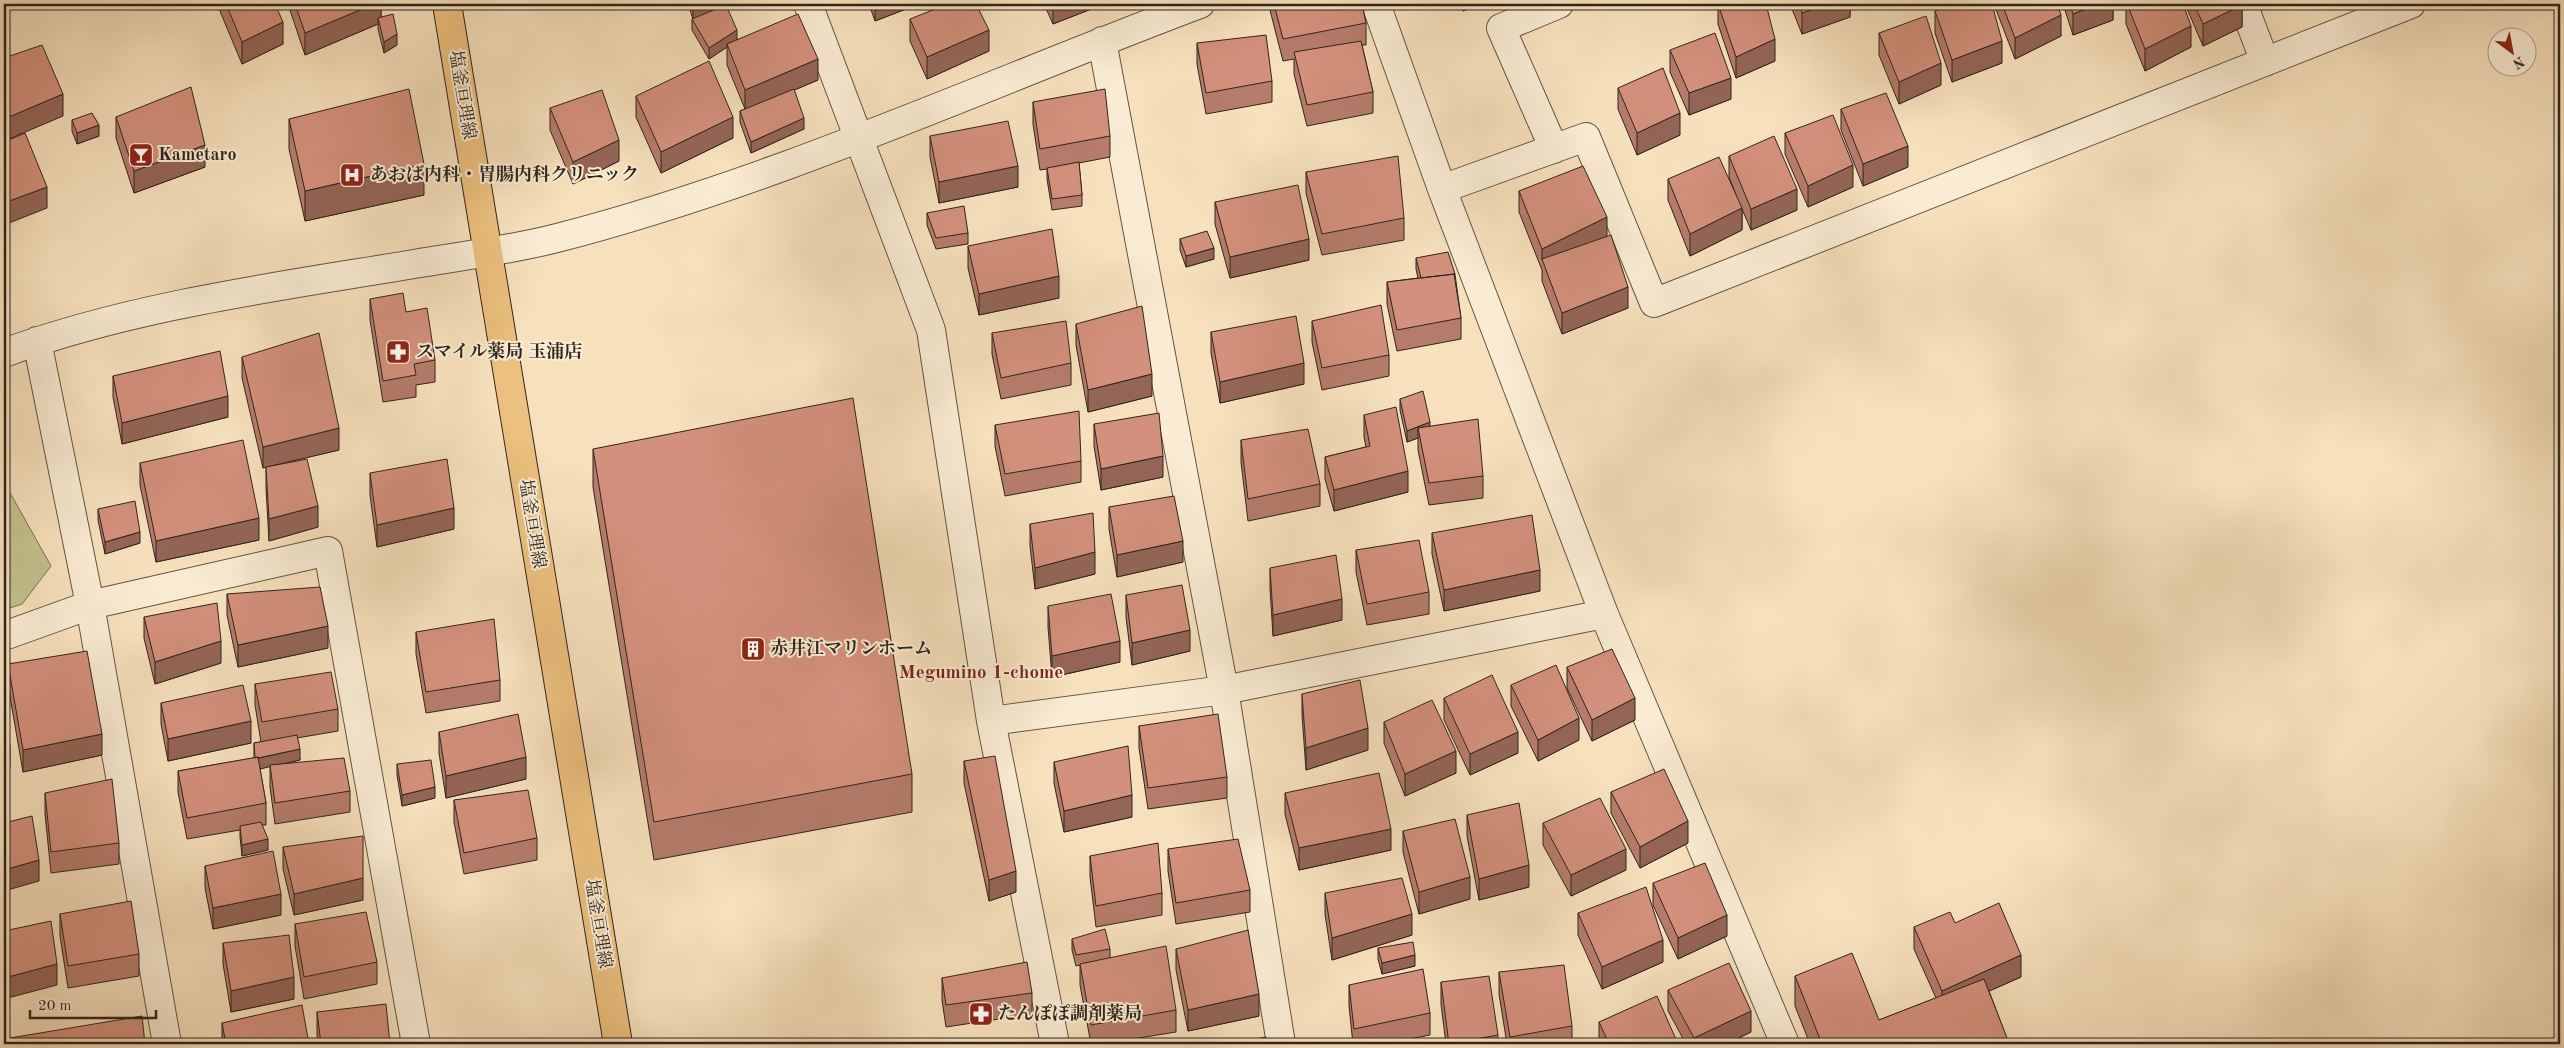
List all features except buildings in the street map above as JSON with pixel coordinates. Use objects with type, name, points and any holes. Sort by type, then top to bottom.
[{"type":"main road","name":"塩釜亘理線","points":[[447,4],[618,1044]]},
{"type":"street","points":[[808,4],[930,330],[991,721],[1055,1044]]},
{"type":"street","points":[[4,353],[37,341],[172,306],[487,252],[556,238],[666,206],[860,139],[1102,41],[1200,4]]},
{"type":"street","points":[[1376,4],[1442,190],[1604,614],[1785,1044]]},
{"type":"street","points":[[1554,149],[1502,28],[1559,4]]},
{"type":"street","points":[[2243,4],[2265,62]]},
{"type":"street","points":[[1442,190],[1586,137],[1654,303],[2410,4]]},
{"type":"street","points":[[1102,41],[1224,690],[1281,1044]]},
{"type":"street","points":[[37,341],[90,605],[167,1044]]},
{"type":"street","points":[[4,636],[90,605],[328,551],[416,1044]]},
{"type":"street","points":[[991,721],[1224,690],[1604,614]]},
{"type":"shaded area","points":[[4,482],[51,566],[22,604],[4,610]]},
{"type":"place","name":"Kametaro","points":[[141,155]]},
{"type":"place","name":"あおば内科・胃腸内科クリニック","points":[[352,175]]},
{"type":"place","name":"スマイル薬局 玉浦店","points":[[398,352]]},
{"type":"place","name":"赤井江マリンホーム","points":[[753,649]]},
{"type":"place","name":"たんぽぽ調剤薬局","points":[[981,1014]]},
{"type":"district","name":"Megumino 1-chome","points":[[981,673]]}]
